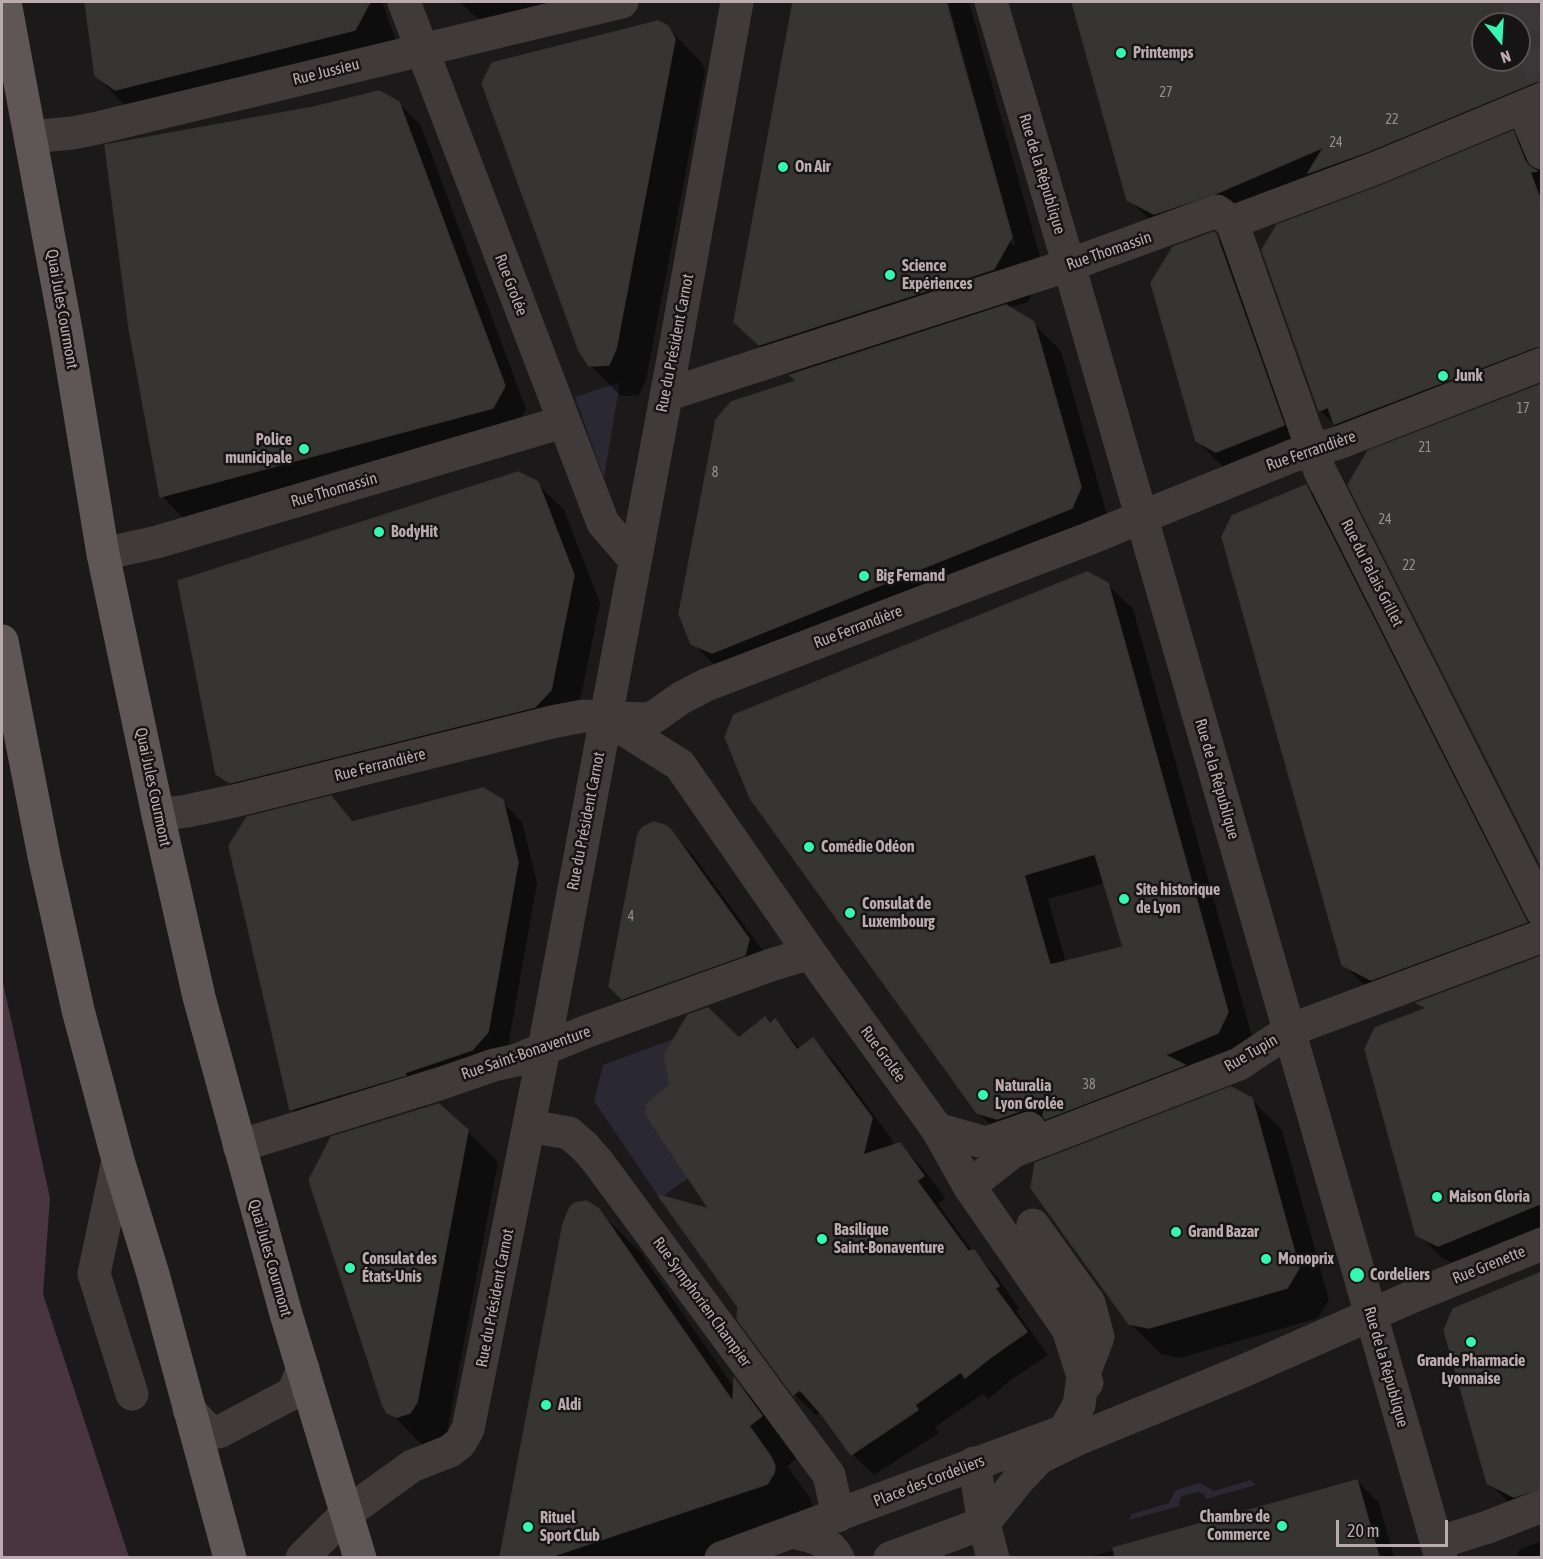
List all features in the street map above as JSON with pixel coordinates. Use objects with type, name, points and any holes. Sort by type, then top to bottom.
[{"type":"main road","name":"Quai Jules Courmont","points":[[5,2],[67,335],[103,554],[199,997],[286,1314],[360,1557]]},
{"type":"main road","points":[[2,641],[44,856],[78,1010],[230,1557]]},
{"type":"street","name":"Rue Grolée","points":[[404,2],[603,523],[635,560]]},
{"type":"street","name":"Rue Jussieu","points":[[30,137],[72,134],[622,2]]},
{"type":"street","name":"Rue du Président Carnot","points":[[302,1557],[347,1513],[412,1466],[450,1451],[460,1443],[468,1429],[544,1049],[737,2]]},
{"type":"street","name":"Rue de la République","points":[[991,2],[1069,265],[1439,1550]]},
{"type":"street","points":[[1232,222],[1376,168],[1532,103],[1542,153]]},
{"type":"street","name":"Rue Thomassin","points":[[666,394],[1069,265],[1217,212],[1232,222]]},
{"type":"street","name":"Rue du Palais Grillet","points":[[1232,222],[1320,471],[1542,911]]},
{"type":"street","name":"Rue Ferrandière","points":[[158,815],[234,801],[552,722],[583,716],[643,719],[654,717],[681,698],[706,685],[1141,518],[1292,456],[1313,451],[1542,364]]},
{"type":"street","name":"Rue Thomassin","points":[[103,554],[158,542],[563,422]]},
{"type":"street","name":"Rue Grolée","points":[[606,718],[680,765],[810,953],[937,1129],[969,1185],[1068,1329],[1083,1376],[1080,1405],[1064,1431],[1039,1458]]},
{"type":"street","name":"Rue Tupin","points":[[969,1185],[1014,1151],[1239,1064],[1290,1030],[1542,936]]},
{"type":"street","name":"Rue Saint-Bonaventure","points":[[239,1146],[494,1065],[518,1060],[771,965],[810,953]]},
{"type":"street","points":[[937,1129],[986,1143],[1086,1108]]},
{"type":"street","name":"Rue Symphorien Champier","points":[[529,1126],[569,1133],[598,1162],[829,1475],[838,1516]]},
{"type":"street","points":[[118,1160],[94,1274],[132,1394]]},
{"type":"street","points":[[1033,1225],[1089,1303],[1098,1337],[1083,1376],[1098,1400],[1112,1409],[1139,1413]]},
{"type":"street","name":"Rue Grenette","points":[[1371,1315],[1542,1244]]},
{"type":"street","name":"Place des Cordeliers","points":[[984,1523],[1018,1479],[1039,1458],[1078,1439],[1241,1372],[1371,1315]]},
{"type":"street","points":[[189,1410],[207,1429],[219,1432],[293,1393],[303,1368]]},
{"type":"street","name":"Place des Cordeliers","points":[[721,1557],[838,1516],[1064,1431],[1139,1413]]},
{"type":"street","points":[[974,1463],[984,1523],[993,1557]]},
{"type":"street","points":[[1439,1550],[1509,1517],[1542,1506]]},
{"type":"street","points":[[890,1557],[984,1523]]},
{"type":"street","points":[[792,1532],[817,1537],[829,1545],[838,1557]]},
{"type":"shaded area","points":[[620,382],[604,478],[575,397]]},
{"type":"shaded area","points":[[2,978],[50,1198],[43,1294],[129,1557],[2,1557]]},
{"type":"shaded area","points":[[673,1039],[670,1044],[675,1049],[672,1069],[666,1072],[668,1077],[673,1075],[681,1085],[652,1106],[649,1101],[645,1104],[648,1109],[643,1112],[646,1117],[651,1114],[670,1140],[665,1144],[668,1148],[673,1144],[694,1174],[663,1196],[657,1194],[594,1101],[603,1065]]},
{"type":"shaded area","points":[[1251,1480],[1256,1485],[1206,1499],[1205,1495],[1199,1492],[1182,1496],[1180,1506],[1129,1520],[1132,1514],[1169,1503],[1176,1490],[1200,1483],[1214,1491]]},
{"type":"building","points":[[85,2],[370,2],[355,30],[115,90],[95,76]]},
{"type":"building","points":[[793,2],[946,2],[1012,237],[994,269],[759,345],[734,322]]},
{"type":"building","points":[[1072,2],[1542,2],[1542,81],[1369,151],[1308,173],[1324,147],[1217,193],[1154,214],[1127,200]]},
{"type":"building","points":[[658,21],[668,26],[675,39],[616,349],[609,365],[589,366],[579,351],[482,83],[492,63]]},
{"type":"building","points":[[379,91],[399,102],[505,386],[493,408],[160,497],[129,328],[105,145],[314,107]]},
{"type":"building","points":[[1513,131],[1525,161],[1537,171],[1530,172],[1542,204],[1542,346],[1334,424],[1328,407],[1319,411],[1262,250],[1277,225],[1383,185]]},
{"type":"building","points":[[1214,232],[1284,425],[1216,452],[1196,441],[1151,283],[1173,247]]},
{"type":"building","points":[[1006,305],[1034,322],[1081,487],[1072,508],[712,653],[691,644],[679,614],[716,420],[731,402],[796,381],[790,375]]},
{"type":"building","points":[[1542,384],[1542,868],[1348,485],[1368,451]]},
{"type":"building","points":[[518,472],[538,482],[574,575],[551,690],[535,707],[230,783],[216,774],[178,581]]},
{"type":"building","points":[[1306,485],[1527,922],[1371,980],[1342,965],[1222,537],[1232,516]]},
{"type":"building","points":[[1087,572],[1108,583],[1228,1012],[1218,1033],[1165,1055],[1185,1065],[1045,1119],[1043,1116],[1045,1102],[997,1119],[977,1113],[750,798],[725,737],[734,715]],"holes":[[[1095,854],[1123,947],[1050,965],[1024,875]]]},
{"type":"building","points":[[483,788],[503,800],[518,862],[488,1032],[472,1050],[404,1073],[406,1075],[290,1110],[229,846],[247,817],[331,796],[352,822]]},
{"type":"building","points":[[654,822],[667,826],[671,830],[749,939],[745,955],[622,999],[609,986],[638,834],[643,827]]},
{"type":"building","points":[[1542,956],[1542,1203],[1438,1246],[1416,1235],[1365,1049],[1375,1028],[1427,1008],[1416,1003]]},
{"type":"building","name":"Basilique Saint-Bonaventure","points":[[708,1008],[739,1038],[765,1017],[770,1024],[775,1019],[797,1050],[813,1038],[872,1118],[863,1155],[900,1143],[924,1176],[917,1181],[968,1251],[974,1250],[999,1286],[995,1288],[1027,1332],[965,1378],[961,1372],[915,1405],[918,1410],[851,1455],[823,1416],[800,1390],[793,1395],[737,1319],[738,1307],[658,1195],[709,1209],[644,1112],[648,1109],[645,1105],[670,1085],[664,1055],[688,1015]]},
{"type":"building","name":"Grand Bazar","points":[[1231,1087],[1252,1098],[1299,1268],[1287,1288],[1149,1328],[1129,1324],[1031,1188],[1035,1163]]},
{"type":"building","points":[[439,1104],[468,1130],[417,1402],[410,1413],[397,1417],[387,1413],[383,1406],[309,1180],[331,1137]]},
{"type":"building","points":[[586,1201],[599,1209],[733,1402],[734,1378],[762,1416],[749,1426],[771,1457],[775,1466],[774,1473],[767,1484],[550,1557],[500,1557],[563,1224],[570,1207],[575,1203]]},
{"type":"building","points":[[1542,1272],[1542,1488],[1514,1497],[1487,1483],[1444,1330],[1453,1309]]},
{"type":"building","name":"Chambre de Commerce","points":[[1357,1480],[1379,1557],[1115,1557],[1113,1548]]},
{"type":"tunnel","points":[[1519,2],[1542,76]]},
{"type":"place","name":"Printemps","points":[[1121,53]]},
{"type":"place","name":"On Air","points":[[783,167]]},
{"type":"place","name":"Science Expériences","points":[[890,275]]},
{"type":"place","name":"Junk","points":[[1443,376]]},
{"type":"place","name":"Police municipale","points":[[304,449]]},
{"type":"place","name":"BodyHit","points":[[379,532]]},
{"type":"place","name":"Big Fernand","points":[[864,576]]},
{"type":"place","name":"Comédie Odéon","points":[[809,847]]},
{"type":"place","name":"Site historique de Lyon","points":[[1124,899]]},
{"type":"place","name":"Consulat de Luxembourg","points":[[850,913]]},
{"type":"place","name":"Naturalia Lyon Grolée","points":[[983,1095]]},
{"type":"place","name":"Maison Gloria","points":[[1437,1197]]},
{"type":"place","name":"Grand Bazar","points":[[1176,1232]]},
{"type":"place","name":"Basilique Saint-Bonaventure","points":[[822,1239]]},
{"type":"place","name":"Monoprix","points":[[1266,1259]]},
{"type":"place","name":"Consulat des États-Unis","points":[[350,1268]]},
{"type":"place","name":"Cordeliers","points":[[1357,1275]]},
{"type":"place","name":"Grande Pharmacie Lyonnaise","points":[[1471,1342]]},
{"type":"place","name":"Aldi","points":[[546,1405]]},
{"type":"place","name":"Chambre de Commerce","points":[[1282,1526]]},
{"type":"place","name":"Rituel Sport Club","points":[[528,1527]]}]
